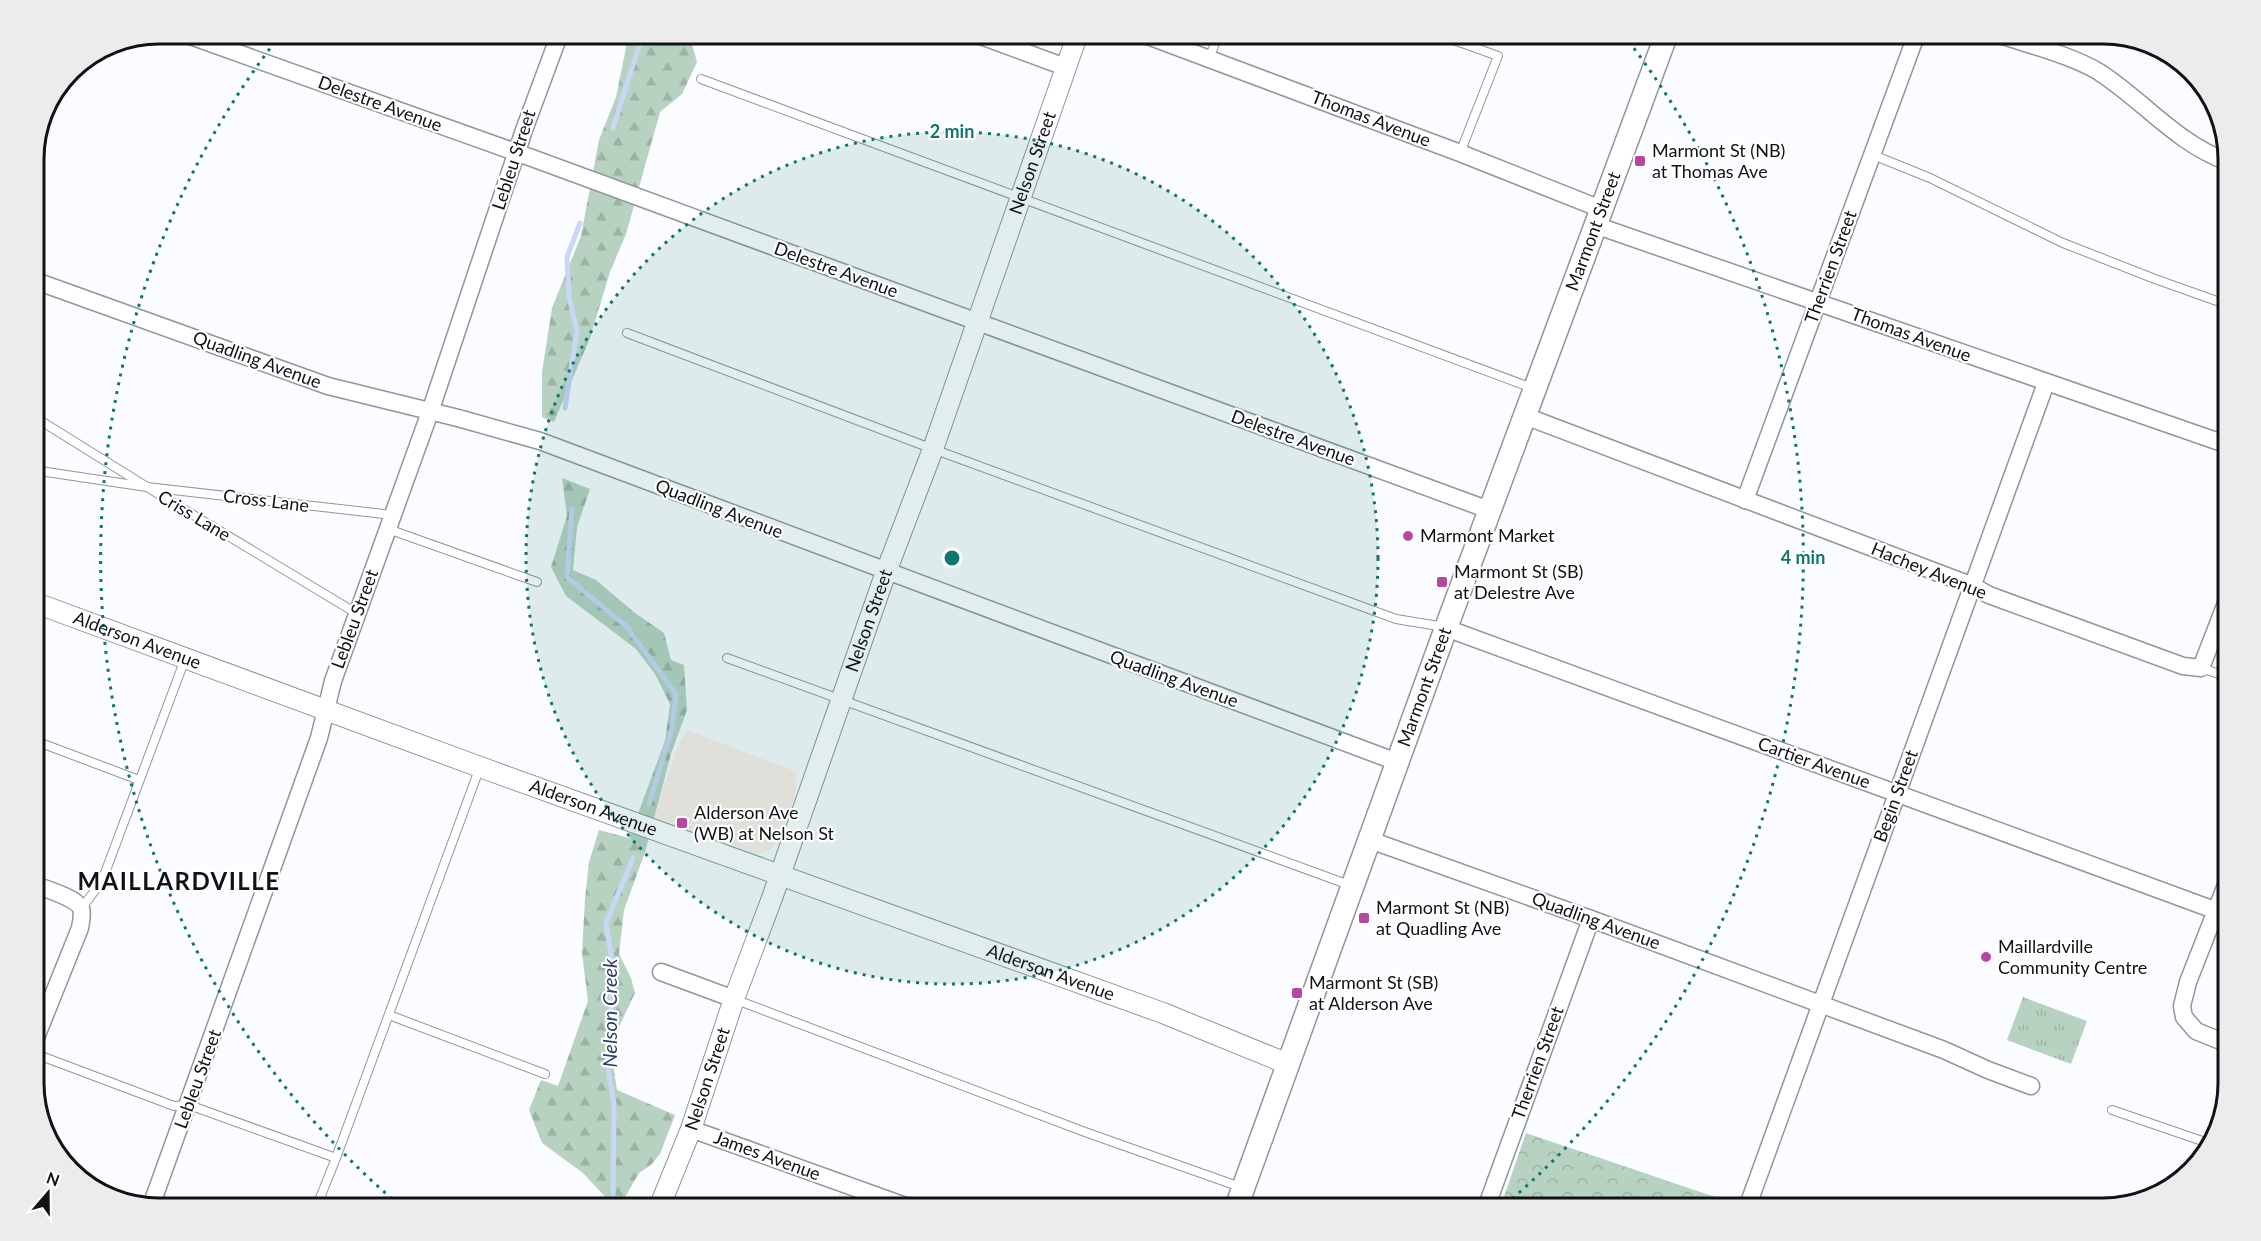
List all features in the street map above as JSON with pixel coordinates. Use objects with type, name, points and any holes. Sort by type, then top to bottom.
[{"type":"main road","name":"Marmont Street","points":[[1240,1198],[1489,510],[1663,44]]},
{"type":"street","name":"Delestre Avenue","points":[[213,44],[517,153],[1489,510]]},
{"type":"street","name":"Lebleu Street","points":[[154,1198],[319,738],[333,681],[430,412],[556,44]]},
{"type":"street","points":[[1004,44],[1065,66]]},
{"type":"street","name":"Nelson Street","points":[[663,1198],[691,1129],[734,999],[886,572],[933,449],[1074,44]]},
{"type":"street","name":"Thomas Avenue","points":[[1169,44],[1460,153],[1598,217],[1818,302],[2217,441]]},
{"type":"street","name":"Therrien Street","points":[[1745,500],[1913,44]]},
{"type":"street","points":[[2026,44],[2083,64],[2098,72],[2182,139],[2217,157]]},
{"type":"street","name":"Quadling Avenue","points":[[44,284],[328,386],[540,441],[1397,762]]},
{"type":"street","name":"Begin Street","points":[[1751,1198],[2046,383]]},
{"type":"street","name":"Hachey Avenue","points":[[1525,416],[1973,586],[1989,595],[2183,666],[2201,668]]},
{"type":"street","name":"Alderson Avenue","points":[[44,606],[480,767],[1163,1013],[1288,1064]]},
{"type":"street","points":[[2201,668],[2218,625]]},
{"type":"street","name":"Cartier Avenue","points":[[1446,628],[2217,911]]},
{"type":"street","name":"Quadling Avenue","points":[[1370,840],[1944,1050],[2031,1086]]},
{"type":"street","points":[[44,889],[69,898],[81,909],[80,928],[44,1017]]},
{"type":"street","points":[[2217,911],[2188,982],[2182,1006],[2184,1017],[2196,1031],[2218,1040]]},
{"type":"street","name":"Therrien Street","points":[[1490,1198],[1591,919]]},
{"type":"street","points":[[661,972],[734,999]]},
{"type":"street","name":"James Avenue","points":[[691,1129],[883,1198]]},
{"type":"lane","points":[[1209,59],[1215,44]]},
{"type":"lane","points":[[1460,153],[1498,56],[1465,44]]},
{"type":"lane","points":[[700,79],[1535,389]]},
{"type":"lane","points":[[1873,155],[1930,178],[2063,243],[2217,301]]},
{"type":"lane","points":[[627,333],[933,449],[1396,619],[1446,628]]},
{"type":"lane","name":"Criss Lane","points":[[44,423],[357,613]]},
{"type":"lane","name":"Cross Lane","points":[[44,472],[391,522],[537,582]]},
{"type":"lane","points":[[727,658],[1353,886]]},
{"type":"lane","points":[[81,909],[102,881],[185,659]]},
{"type":"lane","points":[[2201,668],[2218,674]]},
{"type":"lane","points":[[44,744],[139,780]]},
{"type":"lane","points":[[320,1198],[480,767]]},
{"type":"lane","points":[[734,999],[1085,1132],[1240,1198]]},
{"type":"lane","points":[[389,1015],[544,1074]]},
{"type":"lane","points":[[44,1057],[174,1106],[189,1105],[336,1158]]},
{"type":"lane","points":[[2112,1110],[2201,1141]]},
{"type":"shaded area","points":[[687,730],[797,772],[795,796],[780,837],[770,850],[758,854],[653,817],[680,741]]},
{"type":"shaded area","points":[[841,1190],[863,1198],[838,1198]]},
{"type":"green space","points":[[627,44],[692,44],[697,62],[682,94],[660,112],[626,234],[610,272],[590,338],[554,422],[542,417],[542,372],[552,308],[581,236],[599,140],[616,97]]},
{"type":"green space","points":[[562,478],[590,489],[577,527],[573,570],[596,580],[635,613],[664,633],[671,660],[684,665],[687,710],[671,754],[645,852],[624,910],[619,954],[631,978],[635,993],[610,1046],[617,1090],[675,1115],[660,1154],[651,1165],[639,1173],[624,1198],[606,1198],[583,1173],[542,1143],[529,1110],[541,1080],[558,1086],[588,1001],[582,953],[585,899],[589,862],[599,830],[629,838],[665,741],[670,704],[655,674],[636,649],[566,596],[551,567],[567,516]]},
{"type":"green space","points":[[2023,997],[2087,1021],[2071,1064],[2007,1040]]},
{"type":"green space","points":[[1526,1133],[1718,1198],[1503,1198]]},
{"type":"waterway","name":"Nelson Creek","points":[[613,128],[640,44]]},
{"type":"waterway","name":"Nelson Creek","points":[[565,408],[577,331],[569,297],[567,257],[580,223]]},
{"type":"waterway","name":"Nelson Creek","points":[[572,509],[567,577],[627,627],[676,694],[672,729],[649,804]]},
{"type":"waterway","name":"Nelson Creek","points":[[613,1198],[614,1104],[608,1068],[613,966],[606,923],[633,858]]},
{"type":"place","name":"Marmont St (NB) at Thomas Ave","points":[[1640,161]]},
{"type":"place","name":"Marmont Market","points":[[1408,536]]},
{"type":"place","name":"Marmont St (SB) at Delestre Ave","points":[[1442,582]]},
{"type":"place","name":"Alderson Ave (WB) at Nelson St","points":[[682,823]]},
{"type":"place","name":"Marmont St (NB) at Quadling Ave","points":[[1364,918]]},
{"type":"place","name":"Maillardville Community Centre","points":[[1986,957]]},
{"type":"place","name":"Marmont St (SB) at Alderson Ave","points":[[1297,993]]},
{"type":"district","name":"MAILLARDVILLE","points":[[179,882]]}]
